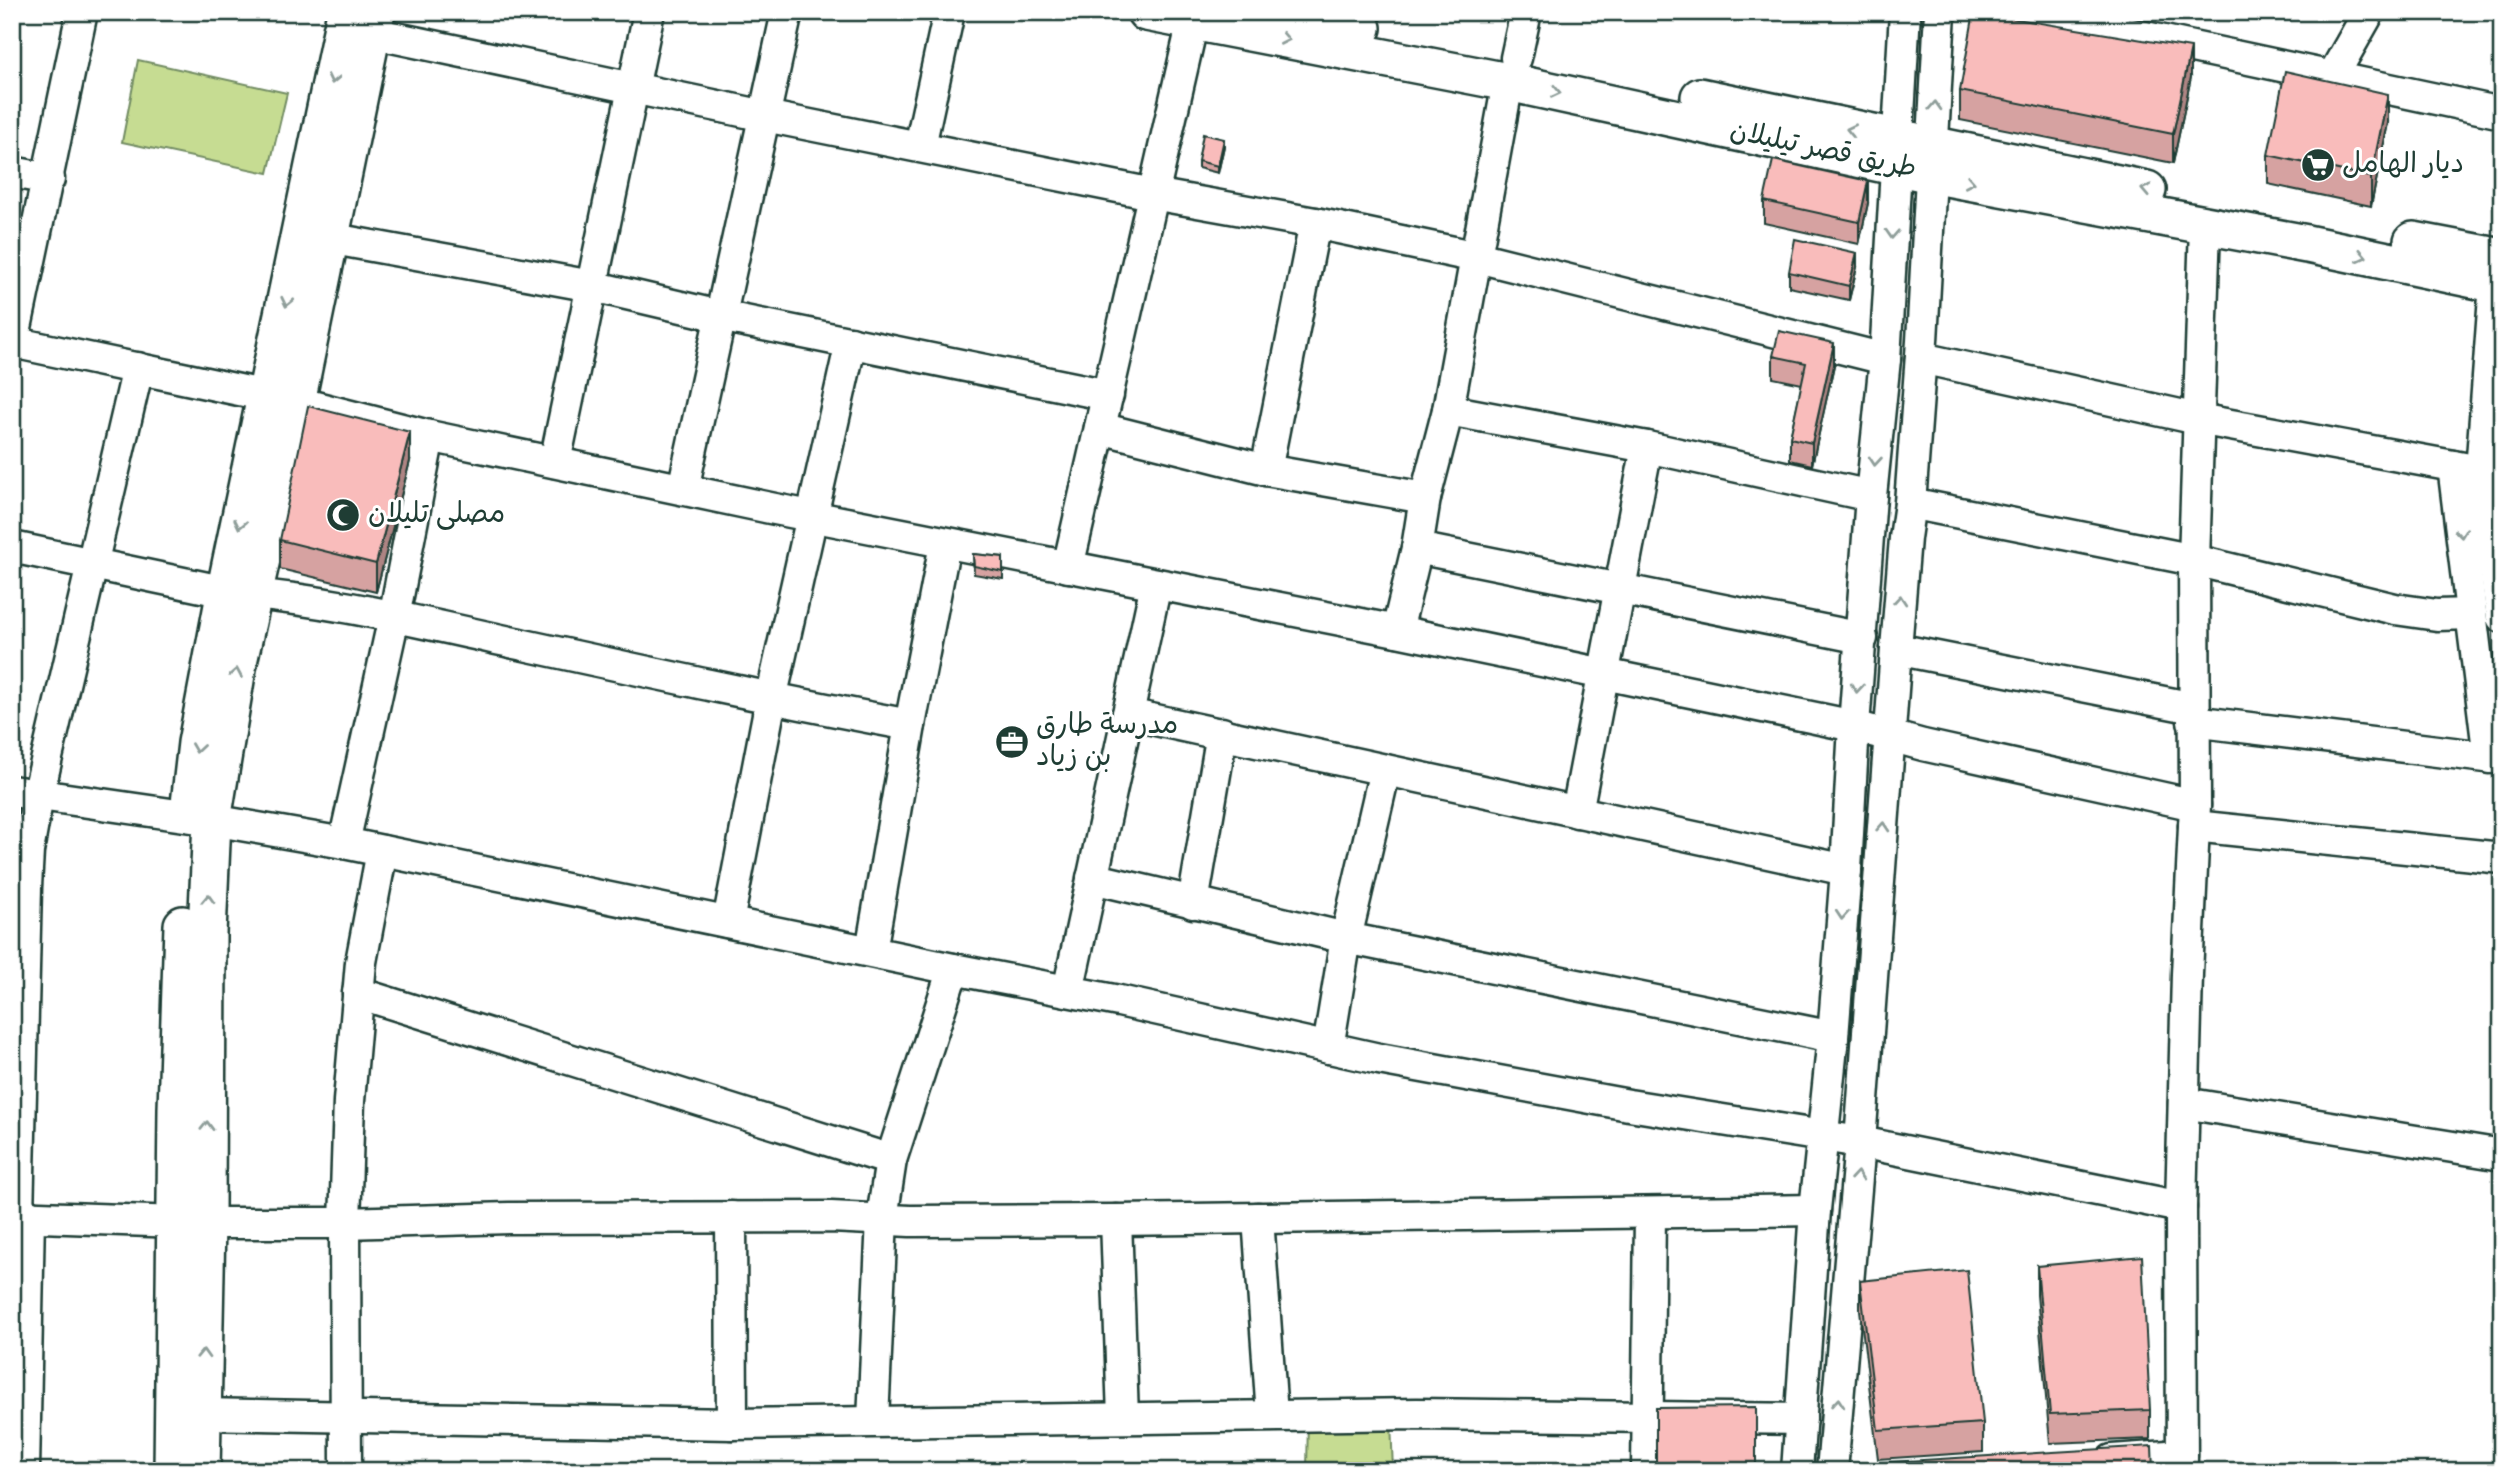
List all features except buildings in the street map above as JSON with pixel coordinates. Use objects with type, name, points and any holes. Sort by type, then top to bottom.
[{"type":"main road","name":"طريق قصر تيليلان","points":[[1146,12],[1512,70]]},
{"type":"main road","name":"طريق قصر تيليلان","points":[[1283,12],[1512,70],[1914,156],[2205,226],[2500,275]]},
{"type":"main road","points":[[281,399],[328,237],[359,21]]},
{"type":"main road","points":[[201,1471],[192,1222],[178,1095],[185,862],[200,819],[197,743],[240,593],[359,21]]},
{"type":"main road","name":"طريق قصر تيليلان","points":[[1914,156],[2185,198],[2500,275]]},
{"type":"main road","points":[[173,1471],[192,1222]]},
{"type":"street","points":[[82,12],[13,342],[281,399],[429,436],[945,544],[1396,631],[1854,726],[2194,815],[2502,858]]},
{"type":"street","points":[[555,462],[649,12]]},
{"type":"street","points":[[683,489],[788,12]]},
{"type":"street","points":[[920,146],[949,12]]},
{"type":"street","points":[[1396,631],[1417,548],[1425,498],[1448,410],[1512,70],[1526,12]]},
{"type":"street","points":[[1832,1471],[1921,358],[1914,156],[1905,12]]},
{"type":"street","points":[[1797,1471],[1815,1210],[1824,1136],[1846,870],[1871,496],[1885,359],[1914,156],[1940,12]]},
{"type":"street","points":[[2028,12],[2331,79],[2502,113]]},
{"type":"street","points":[[2331,79],[2369,12]]},
{"type":"street","points":[[359,21],[633,88],[765,117],[1153,194],[1315,223],[1477,257],[1885,359]]},
{"type":"street","points":[[1068,567],[1193,21]]},
{"type":"street","points":[[12,172],[48,179]]},
{"type":"street","points":[[1266,470],[1315,223]]},
{"type":"street","points":[[2088,1461],[2182,1463],[2181,1207],[2194,815],[2194,560],[2205,226]]},
{"type":"street","points":[[328,237],[592,286],[720,316],[1108,395]]},
{"type":"street","points":[[1896,649],[2193,715],[2495,758],[2471,614],[2478,471],[2500,275]]},
{"type":"street","points":[[728,922],[771,699],[851,342]]},
{"type":"street","points":[[1921,358],[2198,419],[2478,471]]},
{"type":"street","points":[[24,1471],[18,943],[28,851],[25,793],[93,563],[138,368]]},
{"type":"street","points":[[1448,410],[1647,447],[1871,496]]},
{"type":"street","points":[[1100,428],[1266,470],[1425,498]]},
{"type":"street","points":[[344,843],[394,617],[429,436]]},
{"type":"street","points":[[1577,812],[1647,447]]},
{"type":"street","points":[[2478,471],[2502,617]]},
{"type":"street","points":[[1910,503],[2194,560],[2395,609],[2437,615],[2471,614]]},
{"type":"street","points":[[871,951],[909,725],[945,544]]},
{"type":"street","points":[[12,547],[240,593],[394,617],[771,699],[909,725]]},
{"type":"street","points":[[1417,548],[1862,638]]},
{"type":"street","points":[[1068,991],[1156,584]]},
{"type":"street","points":[[1128,714],[1846,870]]},
{"type":"street","points":[[1193,903],[1222,733]]},
{"type":"street","points":[[1328,1048],[1346,937],[1385,769]]},
{"type":"street","points":[[25,793],[344,843],[1068,991],[1328,1048],[1629,1105],[1860,1142],[2181,1207]]},
{"type":"street","points":[[346,1471],[345,1223],[349,1101],[361,962],[382,851]]},
{"type":"street","points":[[1092,878],[1346,937],[1833,1037]]},
{"type":"street","points":[[873,1421],[882,1219],[891,1160],[953,969]]},
{"type":"street","points":[[358,993],[891,1160]]},
{"type":"street","points":[[2184,1102],[2502,1155]]},
{"type":"street","points":[[20,1215],[192,1222],[345,1223],[509,1218],[731,1217],[910,1221],[1116,1220],[1815,1210]]},
{"type":"street","points":[[1647,1471],[1650,1213]]},
{"type":"street","points":[[731,1217],[732,1424]]},
{"type":"street","points":[[1258,1218],[1272,1415]]},
{"type":"street","points":[[1116,1220],[1123,1417]]},
{"type":"street","points":[[201,1414],[732,1424],[1417,1414],[1801,1419]]},
{"type":"green space","points":[[138,60],[287,93],[268,173],[122,142]]},
{"type":"green space","points":[[1308,1418],[1391,1421],[1393,1471],[1307,1471]]},
{"type":"place","name":"ديار الهامل","points":[[2318,165]]},
{"type":"place","name":"مصلى تليلان","points":[[343,515]]},
{"type":"place","name":"مدرسة طارق بن زياد","points":[[1012,742]]}]
